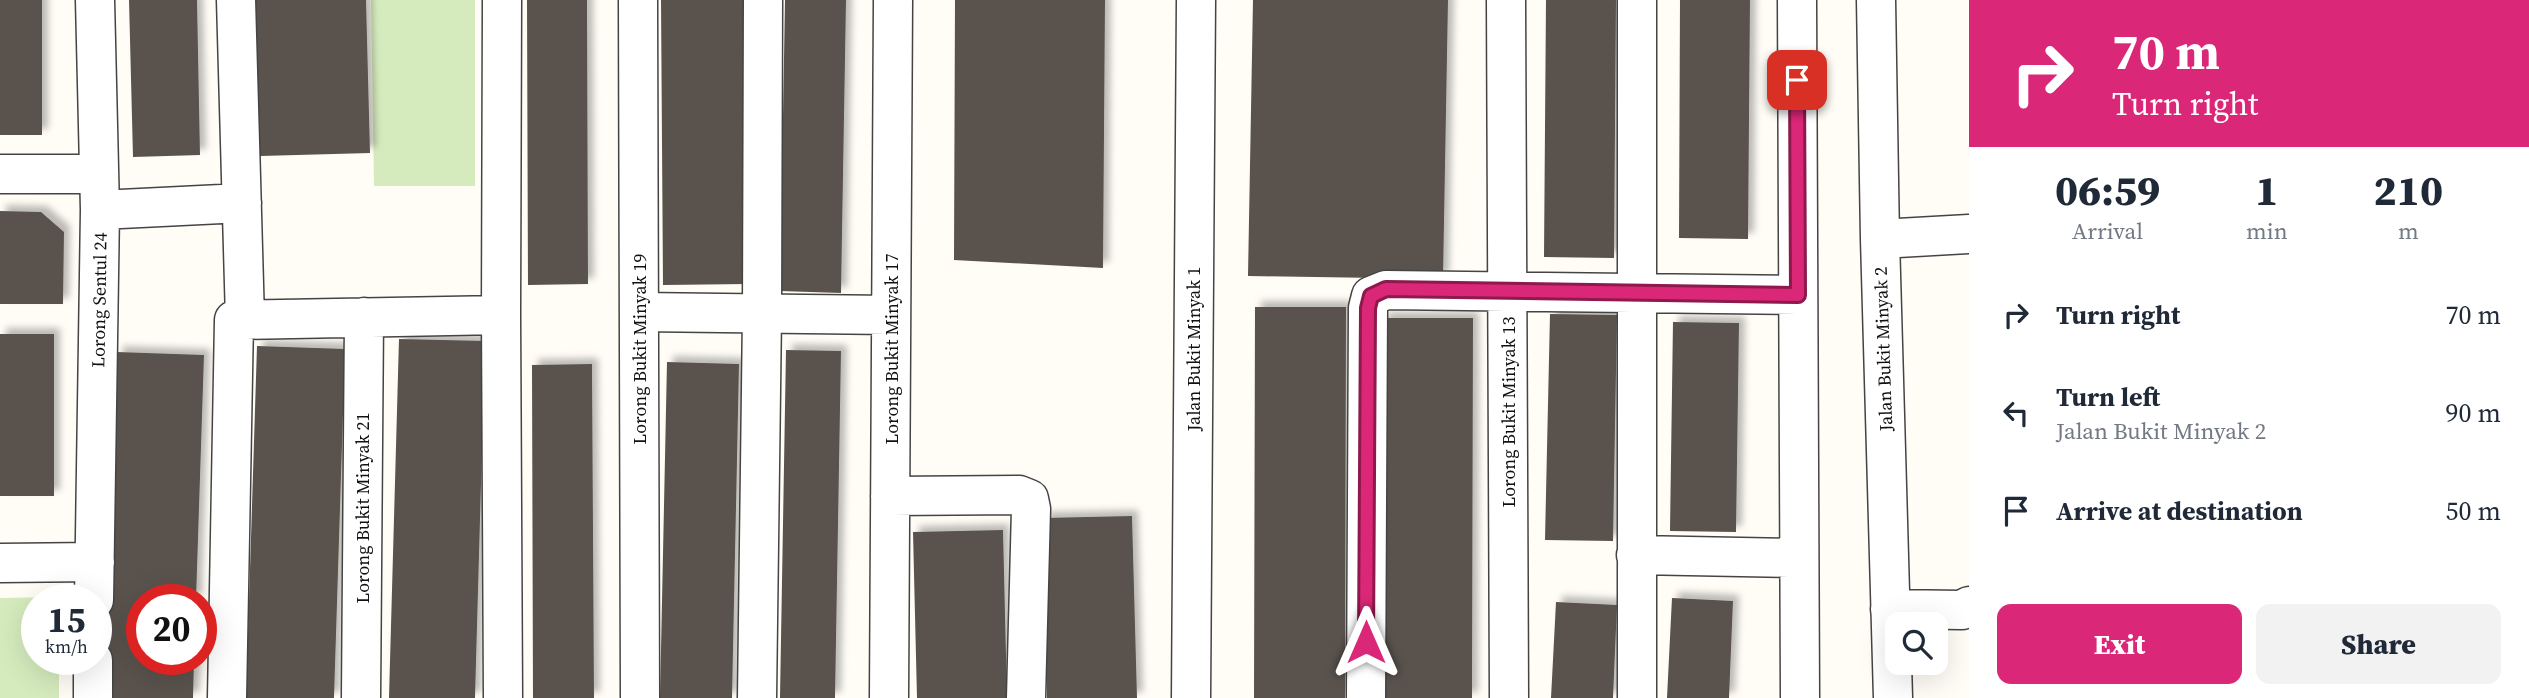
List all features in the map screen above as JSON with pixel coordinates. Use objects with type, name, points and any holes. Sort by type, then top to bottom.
[{"type":"street","name":"Lorong Sentul 24","points":[[94,584],[100,192],[95,0]]},
{"type":"street","points":[[236,0],[245,320]]},
{"type":"street","points":[[502,0],[503,698]]},
{"type":"street","name":"Lorong Bukit Minyak 19","points":[[638,0],[640,698]]},
{"type":"street","points":[[757,698],[763,0]]},
{"type":"street","name":"Lorong Bukit Minyak 17","points":[[890,698],[893,0]]},
{"type":"street","name":"Jalan Bukit Minyak 1","points":[[1191,698],[1196,0]]},
{"type":"street","name":"Lorong Bukit Minyak 13","points":[[1506,0],[1509,698]]},
{"type":"street","points":[[1637,0],[1637,698]]},
{"type":"street","points":[[1797,0],[1800,698]]},
{"type":"street","name":"Jalan Bukit Minyak 2","points":[[1876,0],[1893,698]]},
{"type":"street","points":[[0,174],[100,192],[242,203]]},
{"type":"street","points":[[1880,239],[1969,234]]},
{"type":"street","points":[[1366,698],[1368,308],[1371,296],[1386,289],[1798,295]]},
{"type":"street","points":[[639,312],[891,315]]},
{"type":"street","points":[[227,698],[234,320],[501,315]]},
{"type":"street","name":"Lorong Bukit Minyak 21","points":[[361,698],[364,317]]},
{"type":"street","points":[[890,495],[1019,495],[1028,499],[1031,509],[1026,698]]},
{"type":"street","points":[[1636,555],[1799,558]]},
{"type":"street","points":[[0,563],[95,562]]},
{"type":"street","points":[[1890,609],[1962,610],[1969,606]]},
{"type":"street","points":[[93,675],[93,698]]},
{"type":"green space","points":[[371,0],[475,0],[475,186],[374,186]]},
{"type":"green space","points":[[0,598],[21,598],[21,675],[59,675],[59,698],[0,698]]},
{"type":"building","points":[[0,0],[42,0],[42,135],[0,135]]},
{"type":"building","points":[[129,0],[197,0],[200,155],[133,157]]},
{"type":"building","points":[[255,0],[366,0],[370,153],[260,156]]},
{"type":"building","points":[[527,0],[587,0],[588,284],[528,285]]},
{"type":"building","points":[[661,0],[744,0],[746,284],[663,285]]},
{"type":"building","points":[[785,0],[846,0],[841,293],[780,291]]},
{"type":"building","points":[[955,0],[1105,0],[1103,268],[954,260]]},
{"type":"building","points":[[1253,0],[1448,0],[1443,279],[1248,276]]},
{"type":"building","points":[[1546,0],[1616,0],[1614,258],[1544,257]]},
{"type":"building","points":[[1680,0],[1750,0],[1748,239],[1679,238]]},
{"type":"building","points":[[0,211],[41,212],[64,232],[63,304],[0,304]]},
{"type":"building","points":[[1255,307],[1346,307],[1345,698],[1254,698]]},
{"type":"building","points":[[1550,314],[1617,315],[1613,541],[1545,540]]},
{"type":"building","points":[[1382,318],[1473,318],[1472,698],[1381,698]]},
{"type":"building","points":[[1673,322],[1739,323],[1736,532],[1670,531]]},
{"type":"building","points":[[0,334],[54,334],[54,496],[0,496]]},
{"type":"building","points":[[399,339],[485,341],[475,698],[389,698]]},
{"type":"building","points":[[257,346],[345,349],[334,698],[246,698]]},
{"type":"building","points":[[786,350],[841,351],[835,698],[780,698]]},
{"type":"building","points":[[117,352],[204,355],[197,584],[126,584],[126,675],[194,675],[193,698],[106,698],[107,675],[112,675],[112,584],[110,584]]},
{"type":"building","points":[[667,362],[739,364],[732,698],[660,698]]},
{"type":"building","points":[[592,364],[594,698],[533,698],[532,365]]},
{"type":"building","points":[[1132,516],[1137,698],[1047,698],[1042,518]]},
{"type":"building","points":[[1003,530],[1007,698],[917,698],[913,532]]},
{"type":"building","points":[[1672,598],[1733,601],[1729,698],[1667,698]]},
{"type":"building","points":[[1556,602],[1617,605],[1613,698],[1551,698]]},
{"type":"route","points":[[1366,642],[1368,308],[1371,296],[1386,289],[1798,295],[1797,80]]}]
